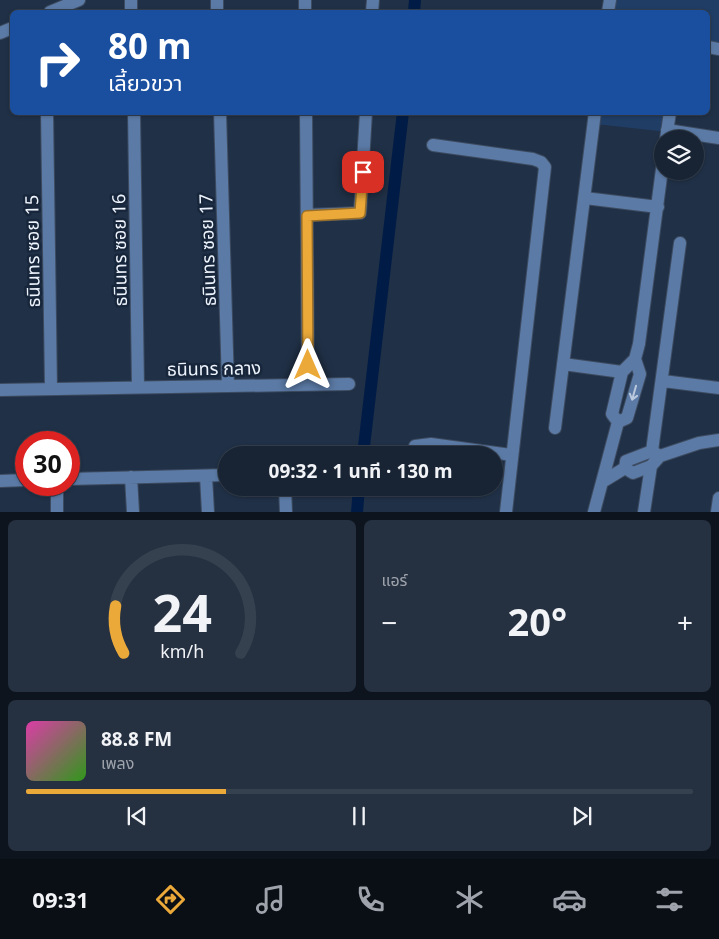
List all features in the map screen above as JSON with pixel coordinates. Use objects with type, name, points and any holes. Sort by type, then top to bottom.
[{"type":"street","points":[[55,10],[79,0]]},
{"type":"street","name":"ธนินทร ซอย 15","points":[[47,115],[51,389]]},
{"type":"street","name":"ธนินทร ซอย 16","points":[[134,115],[138,387]]},
{"type":"street","name":"ธนินทร ซอย 17","points":[[220,115],[228,386]]},
{"type":"street","points":[[306,115],[308,384]]},
{"type":"street","points":[[307,216],[360,213],[366,115]]},
{"type":"street","points":[[555,428],[595,115]]},
{"type":"street","points":[[667,130],[669,115]]},
{"type":"street","points":[[704,137],[719,138]]},
{"type":"street","points":[[433,146],[533,159],[545,166],[506,512]]},
{"type":"street","points":[[618,422],[627,418],[640,374],[635,359],[646,307],[661,180]]},
{"type":"street","points":[[585,198],[658,207]]},
{"type":"street","points":[[644,512],[651,466],[656,453],[680,243]]},
{"type":"street","points":[[618,422],[612,414],[622,372],[635,359]]},
{"type":"street","points":[[563,364],[622,372]]},
{"type":"street","points":[[663,381],[719,388]]},
{"type":"street","name":"ธนินทร กลาง","points":[[0,390],[348,384]]},
{"type":"street","points":[[594,512],[618,422]]},
{"type":"street","points":[[625,468],[626,461],[719,440]]},
{"type":"street","points":[[415,446],[430,444],[445,446]]},
{"type":"street","points":[[503,454],[512,455]]},
{"type":"street","points":[[625,468],[633,473],[651,466]]},
{"type":"street","points":[[602,482],[625,468]]},
{"type":"street","points":[[80,479],[218,475]]},
{"type":"street","points":[[206,476],[208,512]]},
{"type":"street","points":[[131,478],[133,512]]},
{"type":"street","points":[[0,481],[15,480]]},
{"type":"street","points":[[56,496],[57,512]]},
{"type":"street","points":[[285,496],[286,512]]},
{"type":"street","points":[[717,512],[719,498]]},
{"type":"shaded area","points":[[610,0],[719,0],[719,51],[710,49],[710,10],[609,10]]},
{"type":"shaded area","points":[[596,115],[671,115],[668,130],[654,130],[595,124]]},
{"type":"waterway","points":[[414,10],[415,0]]},
{"type":"waterway","points":[[364,446],[403,115]]},
{"type":"waterway","points":[[357,512],[358,496]]},
{"type":"route","points":[[308,365],[307,216],[359,214],[363,172]]}]
